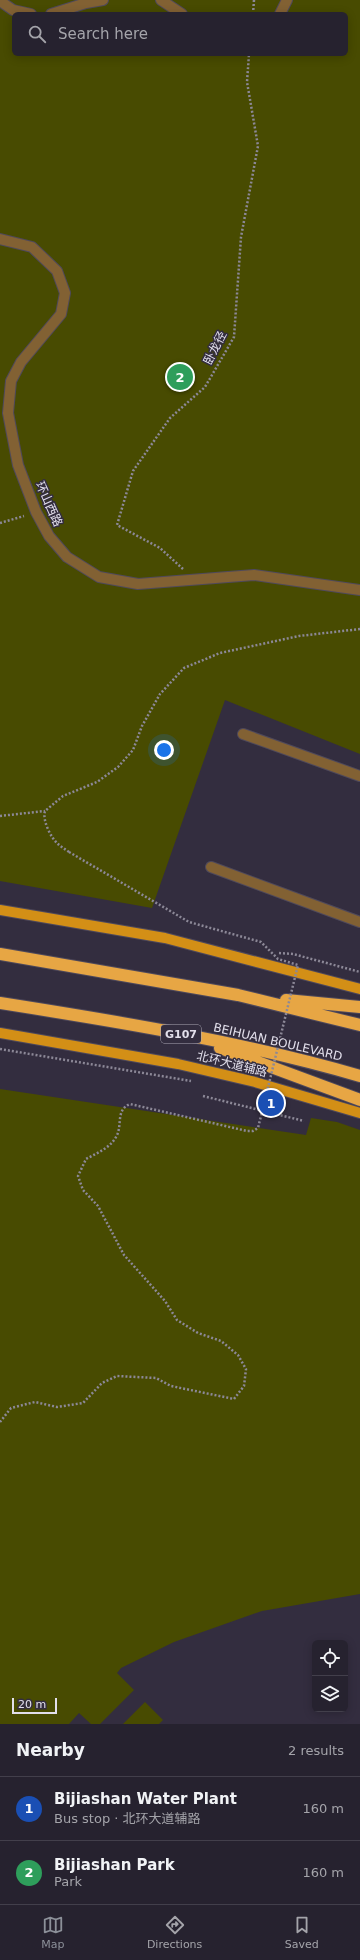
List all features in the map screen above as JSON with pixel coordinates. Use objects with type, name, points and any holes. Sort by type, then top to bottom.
[{"type":"highway","points":[[0,954],[238,995],[360,1025]]},
{"type":"highway","points":[[238,995],[360,1007]]},
{"type":"highway","name":"BEIHUAN BOULEVARD","points":[[0,1003],[173,1033],[300,1059],[360,1076]]},
{"type":"highway","points":[[173,1033],[260,1062],[360,1100]]},
{"type":"main road","points":[[0,910],[165,938],[360,989]]},
{"type":"main road","name":"北环大道辅路","points":[[0,1033],[178,1064],[255,1082],[360,1113]]},
{"type":"lane","points":[[57,12],[86,3],[103,0]]},
{"type":"lane","points":[[161,0],[179,12]]},
{"type":"lane","points":[[281,12],[288,0]]},
{"type":"lane","points":[[0,1],[13,10],[22,12]]},
{"type":"lane","name":"环山西路","points":[[0,239],[32,248],[57,271],[65,293],[61,314],[21,362],[12,381],[8,414],[18,465],[36,512],[49,536],[67,557],[99,577],[138,584],[254,575],[360,590]]},
{"type":"lane","points":[[244,734],[360,776]]},
{"type":"lane","points":[[211,867],[360,922]]},
{"type":"path","points":[[253,12],[254,0]]},
{"type":"path","name":"卧龙径","points":[[195,579],[160,548],[117,525],[133,470],[170,418],[205,387],[234,337],[241,237],[258,146],[247,82],[249,56]]},
{"type":"path","points":[[0,524],[36,512]]},
{"type":"path","points":[[0,816],[45,811],[63,796],[97,782],[118,767],[133,750],[142,726],[160,694],[184,668],[220,653],[299,636],[360,629]]},
{"type":"path","points":[[0,1422],[10,1408],[35,1402],[57,1407],[83,1403],[102,1383],[117,1376],[156,1378],[171,1386],[234,1399],[244,1386],[246,1369],[238,1355],[220,1341],[198,1333],[177,1320],[165,1301],[124,1255],[98,1206],[83,1190],[78,1176],[86,1158],[103,1150],[117,1136],[121,1113],[125,1106],[130,1104],[247,1131],[253,1131],[258,1128],[298,965],[278,959],[261,942],[189,922],[69,852],[57,844],[48,828],[44,815],[45,811]]},
{"type":"path","points":[[0,1049],[133,1073],[198,1082]]},
{"type":"path","points":[[203,1096],[262,1112],[304,1121]]},
{"type":"path","points":[[263,1096],[271,1098]]},
{"type":"shaded area","points":[[0,0],[360,0],[360,754],[225,700],[152,908],[0,881]]},
{"type":"shaded area","points":[[0,1089],[306,1135],[311,1118],[337,1122],[360,1130],[360,1594],[262,1611],[174,1642],[121,1668],[117,1673],[134,1690],[100,1724],[91,1724],[79,1713],[69,1724],[0,1724]]},
{"type":"shaded area","points":[[145,1702],[163,1720],[159,1724],[123,1724]]},
{"type":"place","name":"Bijiashan Park","points":[[180,377]]},
{"type":"place","name":"Bijiashan Water Plant","points":[[271,1103]]}]
